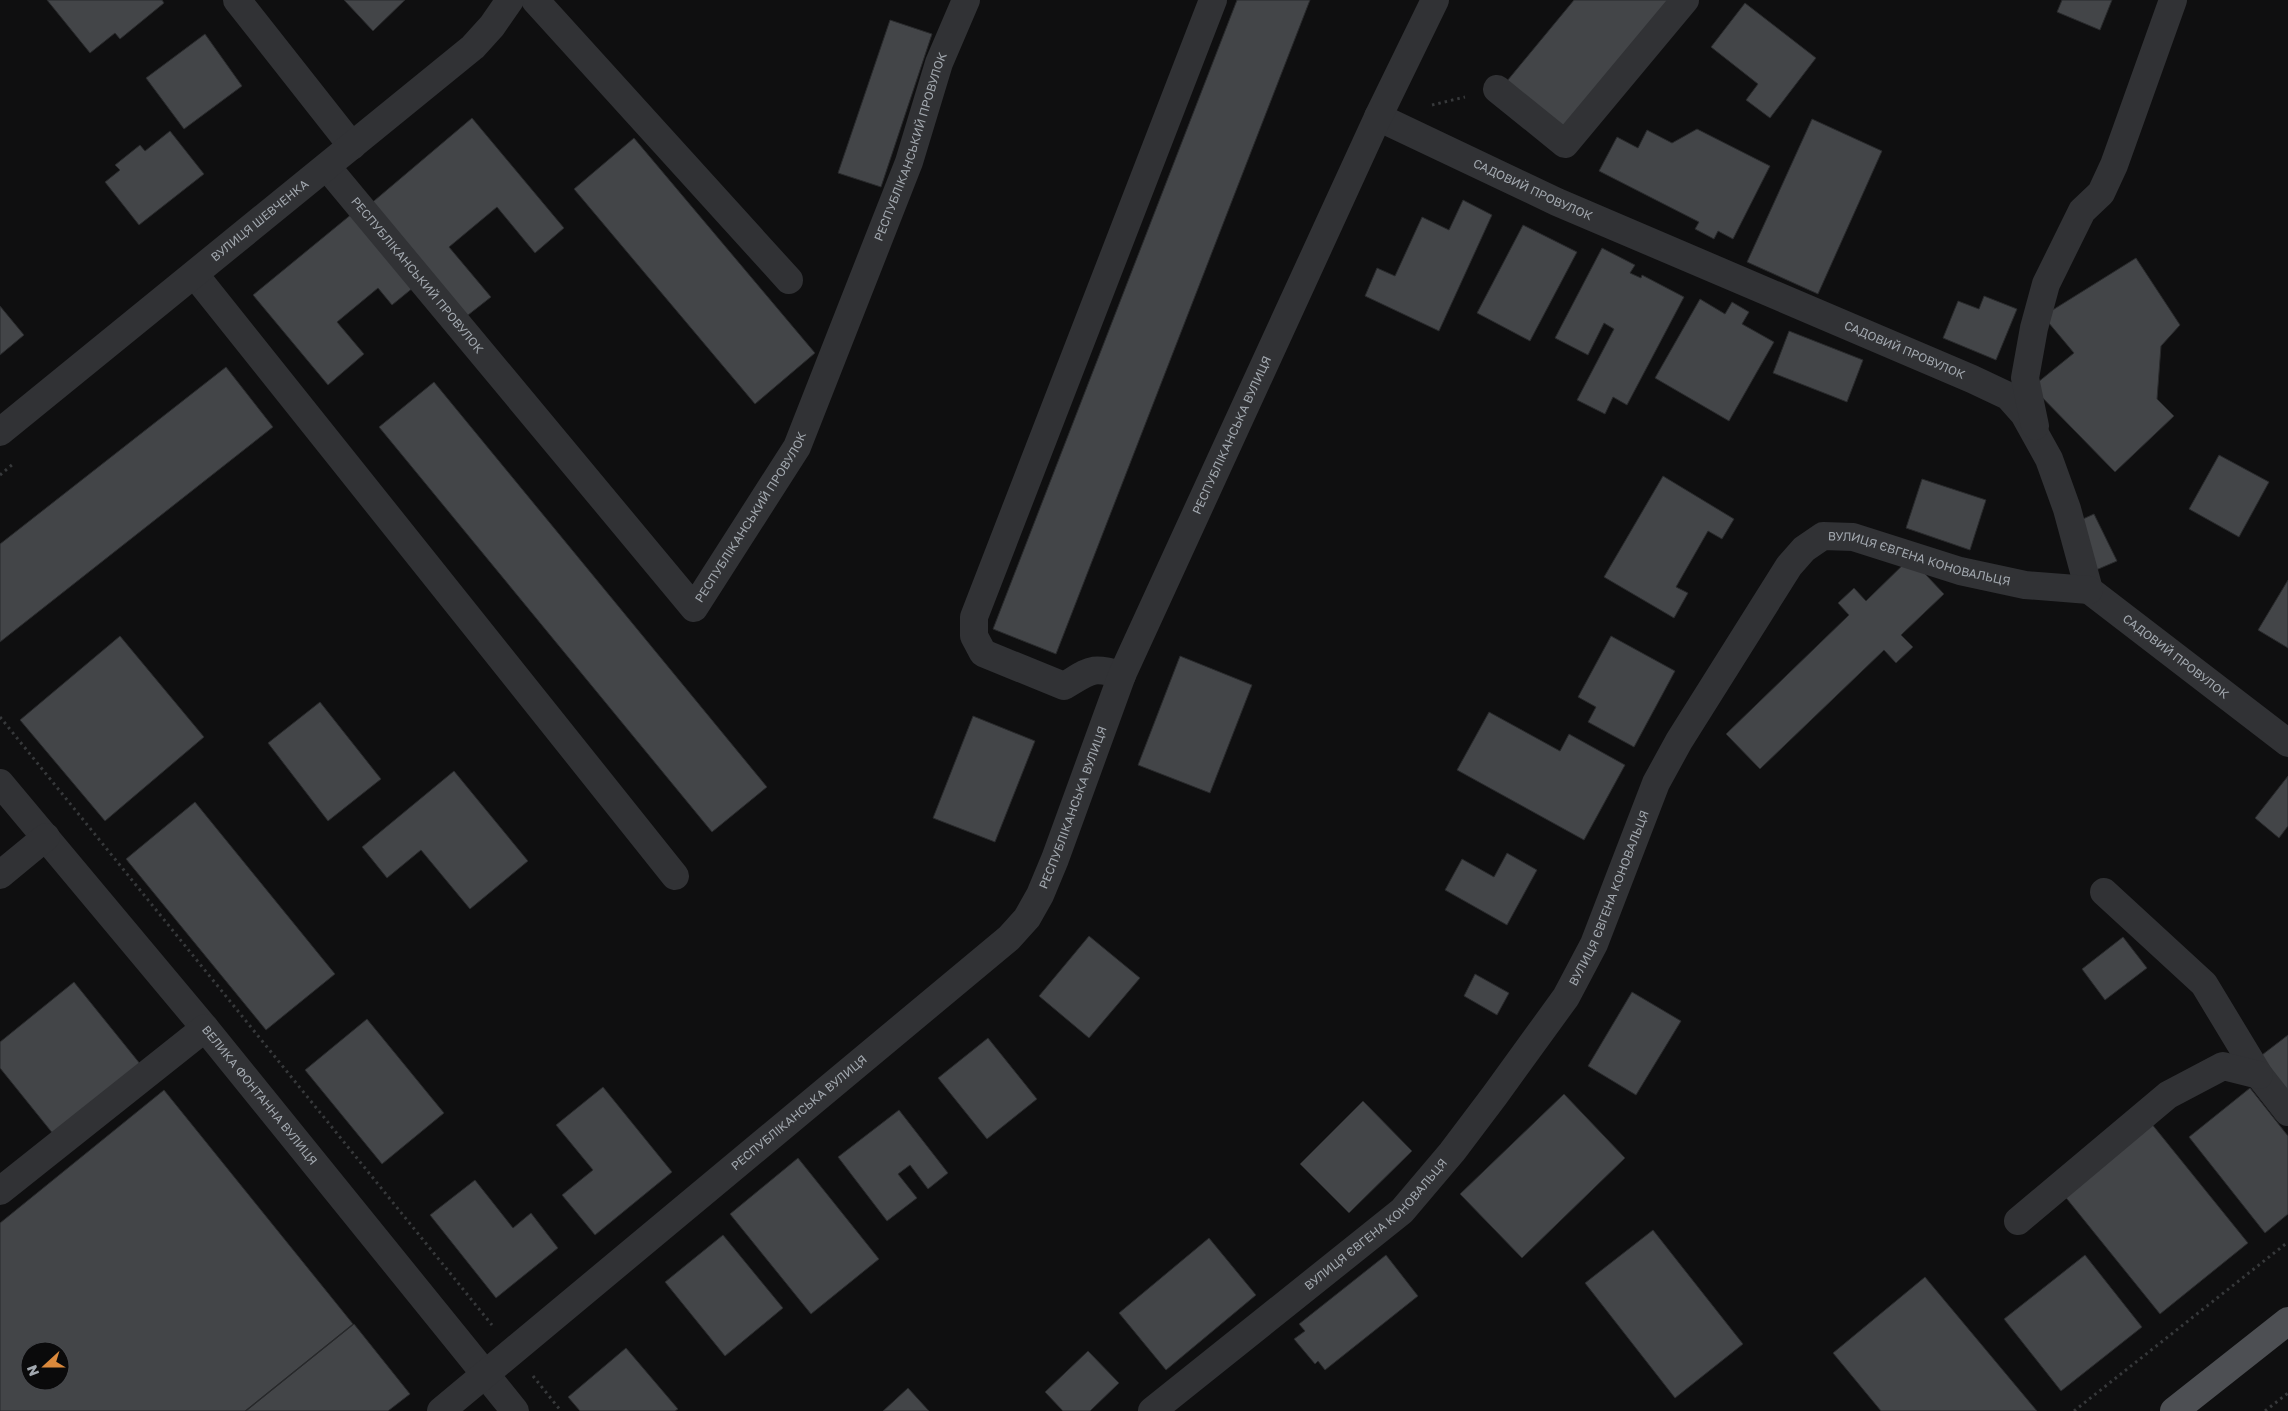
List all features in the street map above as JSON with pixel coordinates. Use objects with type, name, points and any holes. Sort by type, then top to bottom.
[{"type":"main road","points":[[2174,1411],[2288,1321]]},
{"type":"street","points":[[237,0],[352,146]]},
{"type":"street","name":"ВУЛИЦЯ ШЕВЧЕНКА","points":[[0,432],[473,47],[492,26],[510,0]]},
{"type":"street","points":[[535,0],[789,280]]},
{"type":"street","name":"РЕСПУБЛІКАНСЬКИЙ ПРОВУЛОК","points":[[326,167],[694,608],[797,447],[909,162],[939,62],[966,0]]},
{"type":"street","points":[[1122,675],[1100,668],[1064,686],[983,653],[974,636],[974,618],[1212,0]]},
{"type":"street","points":[[1497,90],[1565,144],[1685,0]]},
{"type":"street","points":[[2038,438],[2025,378],[2034,328],[2046,284],[2082,211],[2101,193],[2114,165],[2173,0]]},
{"type":"street","name":"РЕСПУБЛІКАНСЬКА ВУЛИЦЯ","points":[[441,1411],[1009,938],[1027,918],[1056,859],[1122,675],[1378,117],[1427,3]]},
{"type":"street","name":"САДОВИЙ ПРОВУЛОК","points":[[1378,117],[1557,202],[2008,396],[2024,414],[2049,459],[2064,501],[2089,590],[2288,743]]},
{"type":"street","points":[[195,275],[674,876]]},
{"type":"street","name":"ВУЛИЦЯ ЄВГЕНА КОНОВАЛЬЦЯ","points":[[1152,1411],[1402,1210],[1452,1152],[1490,1102],[1566,997],[1594,944],[1656,783],[1679,741],[1788,566],[1804,548],[1823,536],[1853,537],[1960,571],[2025,585],[2089,590]]},
{"type":"street","name":"ВЕЛИКА ФОНТАННА ВУЛИЦЯ","points":[[0,782],[205,1028],[515,1411]]},
{"type":"street","points":[[0,875],[46,838]]},
{"type":"street","points":[[2104,892],[2204,984],[2259,1075],[2288,1112]]},
{"type":"street","points":[[0,1191],[205,1028]]},
{"type":"street","points":[[2018,1220],[2168,1095],[2223,1066],[2259,1075]]},
{"type":"path","points":[[1378,117],[1497,90]]},
{"type":"path","points":[[0,717],[561,1411]]},
{"type":"path","points":[[2074,1411],[2288,1242]]},
{"type":"path","points":[[2265,1411],[2288,1393]]},
{"type":"building","points":[[47,0],[162,0],[164,3],[120,39],[115,33],[90,53]]},
{"type":"building","points":[[344,0],[405,0],[373,31]]},
{"type":"building","points":[[1237,0],[1310,0],[1056,654],[993,629]]},
{"type":"building","points":[[1574,0],[1669,0],[1563,128],[1507,81]]},
{"type":"building","points":[[2062,0],[2112,0],[2100,30],[2057,12]]},
{"type":"building","points":[[1745,3],[1816,58],[1770,118],[1746,100],[1758,84],[1711,47]]},
{"type":"building","points":[[890,20],[932,34],[881,187],[838,173]]},
{"type":"building","points":[[205,34],[242,86],[184,129],[146,78]]},
{"type":"building","points":[[472,118],[564,228],[535,253],[497,207],[449,247],[491,297],[463,319],[368,206]]},
{"type":"building","points":[[1812,119],[1882,151],[1818,294],[1747,262]]},
{"type":"building","points":[[1697,129],[1770,166],[1733,239],[1718,231],[1714,239],[1695,229],[1699,222],[1599,171],[1617,137],[1638,148],[1647,130],[1672,143]]},
{"type":"building","points":[[170,131],[204,174],[139,225],[105,182],[120,170],[115,165],[140,145],[145,151]]},
{"type":"building","points":[[634,138],[815,353],[755,404],[574,189]]},
{"type":"building","points":[[1463,200],[1492,215],[1439,331],[1365,296],[1377,268],[1395,276],[1422,217],[1449,230]]},
{"type":"building","points":[[353,213],[414,287],[392,305],[378,288],[337,322],[364,354],[328,385],[253,295]]},
{"type":"building","points":[[1523,225],[1577,252],[1530,341],[1477,313]]},
{"type":"building","points":[[1602,248],[1635,265],[1630,273],[1641,278],[1642,275],[1684,297],[1627,405],[1613,397],[1605,414],[1577,400],[1614,329],[1604,323],[1588,355],[1555,338]]},
{"type":"building","points":[[2136,258],[2180,325],[2161,346],[2157,399],[2174,416],[2115,472],[2032,387],[2074,353],[2043,316]]},
{"type":"building","points":[[1984,296],[2017,309],[1996,360],[1943,338],[1958,301],[1979,309]]},
{"type":"building","points":[[1700,299],[1725,314],[1732,302],[1749,312],[1742,324],[1774,342],[1729,421],[1655,378]]},
{"type":"building","points":[[0,306],[24,335],[0,355]]},
{"type":"building","points":[[1789,331],[1863,360],[1847,402],[1773,373]]},
{"type":"building","points":[[226,367],[273,427],[0,642],[0,544]]},
{"type":"building","points":[[434,382],[767,787],[712,832],[379,427]]},
{"type":"building","points":[[2219,455],[2269,482],[2239,537],[2189,509]]},
{"type":"building","points":[[1663,476],[1734,519],[1722,539],[1708,531],[1676,587],[1688,593],[1674,618],[1604,577]]},
{"type":"building","points":[[1922,479],[1986,500],[1970,550],[1906,528]]},
{"type":"building","points":[[2094,514],[2117,561],[2096,570],[2074,523]]},
{"type":"building","points":[[1910,558],[1944,594],[1901,635],[1913,647],[1896,663],[1884,650],[1760,769],[1726,734],[1849,615],[1838,603],[1854,588],[1866,601]]},
{"type":"building","points":[[2288,580],[2288,648],[2258,630]]},
{"type":"building","points":[[120,636],[204,737],[105,821],[20,720]]},
{"type":"building","points":[[1611,636],[1675,671],[1634,747],[1588,722],[1596,707],[1578,697]]},
{"type":"building","points":[[1180,656],[1252,685],[1210,793],[1138,765]]},
{"type":"building","points":[[320,702],[381,779],[328,821],[268,743]]},
{"type":"building","points":[[1489,712],[1560,751],[1569,734],[1625,765],[1584,840],[1457,770]]},
{"type":"building","points":[[973,716],[1035,741],[995,842],[933,818]]},
{"type":"building","points":[[454,771],[528,861],[470,909],[421,850],[387,878],[362,847]]},
{"type":"building","points":[[2288,776],[2288,826],[2279,838],[2255,818]]},
{"type":"building","points":[[195,802],[335,974],[266,1030],[126,859]]},
{"type":"building","points":[[1507,853],[1537,870],[1507,925],[1445,890],[1462,859],[1494,877]]},
{"type":"building","points":[[1089,936],[1140,978],[1089,1038],[1039,996]]},
{"type":"building","points":[[2123,937],[2147,968],[2105,1000],[2082,969]]},
{"type":"building","points":[[1475,974],[1509,993],[1497,1015],[1464,996]]},
{"type":"building","points":[[74,982],[141,1065],[54,1135],[0,1068],[0,1042]]},
{"type":"building","points":[[1632,992],[1681,1021],[1636,1095],[1588,1066]]},
{"type":"building","points":[[367,1019],[444,1113],[382,1164],[305,1070]]},
{"type":"building","points":[[2288,1035],[2288,1097],[2258,1058]]},
{"type":"building","points":[[988,1038],[1037,1099],[987,1139],[938,1078]]},
{"type":"building","points":[[603,1087],[672,1172],[595,1235],[562,1195],[593,1170],[556,1125]]},
{"type":"building","points":[[2250,1088],[2288,1136],[2288,1214],[2265,1233],[2189,1137]]},
{"type":"building","points":[[164,1090],[353,1324],[245,1411],[0,1411],[0,1223]]},
{"type":"building","points":[[1564,1094],[1625,1158],[1522,1258],[1460,1194]]},
{"type":"building","points":[[1363,1101],[1412,1151],[1349,1213],[1300,1164]]},
{"type":"building","points":[[899,1110],[948,1173],[928,1189],[910,1165],[898,1174],[917,1198],[887,1221],[838,1157]]},
{"type":"building","points":[[2151,1123],[2248,1243],[2160,1314],[2063,1194]]},
{"type":"building","points":[[798,1158],[879,1259],[811,1314],[730,1214]]},
{"type":"building","points":[[475,1180],[513,1228],[531,1213],[558,1248],[496,1298],[430,1215]]},
{"type":"building","points":[[1653,1230],[1743,1344],[1675,1398],[1585,1283]]},
{"type":"building","points":[[723,1235],[783,1308],[725,1356],[665,1282]]},
{"type":"building","points":[[1209,1238],[1256,1295],[1166,1370],[1119,1313]]},
{"type":"building","points":[[1386,1255],[1418,1296],[1325,1370],[1318,1361],[1315,1364],[1294,1339],[1305,1331],[1299,1324]]},
{"type":"building","points":[[2085,1255],[2142,1327],[2061,1391],[2004,1319]]},
{"type":"building","points":[[1925,1277],[2037,1411],[1881,1411],[1833,1353]]},
{"type":"building","points":[[354,1324],[410,1394],[388,1411],[246,1411]]},
{"type":"building","points":[[626,1348],[678,1409],[675,1411],[580,1411],[568,1397]]},
{"type":"building","points":[[1088,1351],[1119,1383],[1090,1411],[1063,1411],[1045,1392]]},
{"type":"building","points":[[908,1388],[929,1411],[883,1411]]}]
